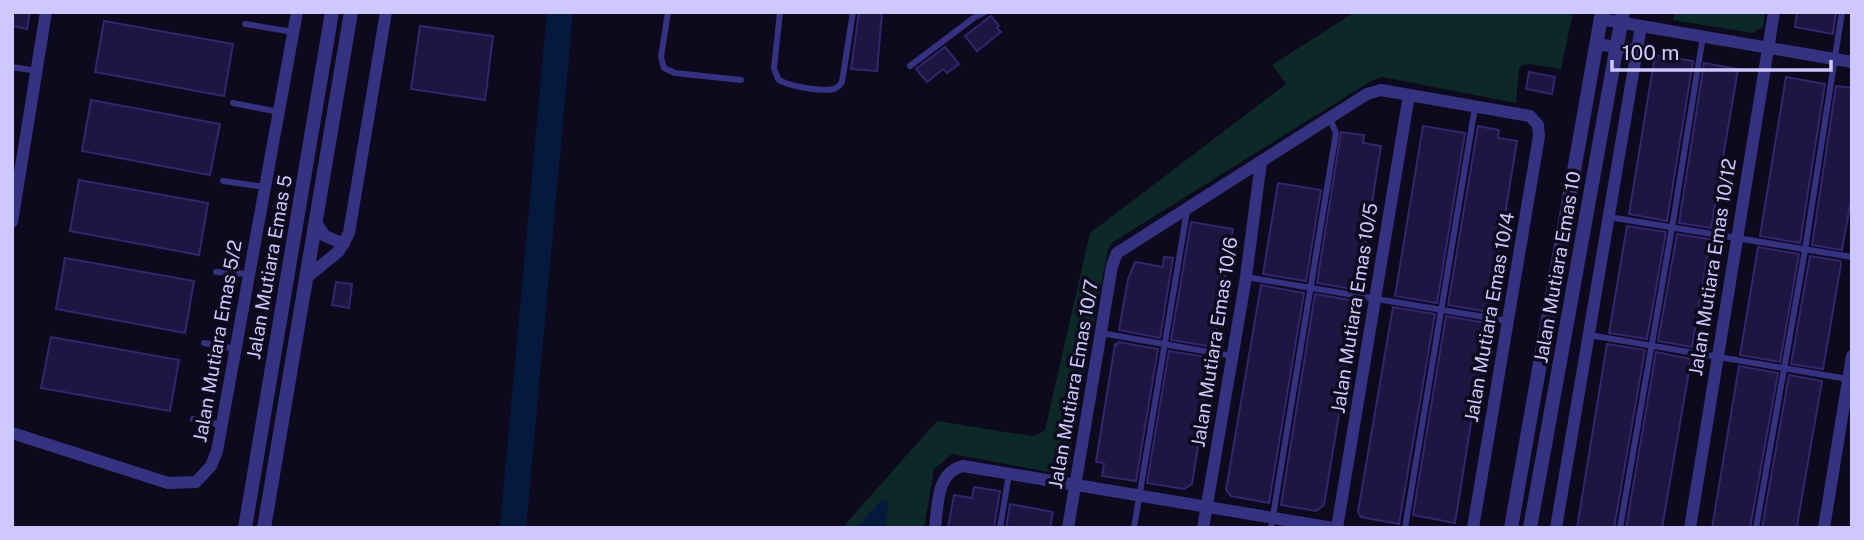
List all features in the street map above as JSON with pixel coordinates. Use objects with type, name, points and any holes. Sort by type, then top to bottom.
[{"type":"street","points":[[12,222],[46,12]]},
{"type":"street","name":"Jalan Mutiara Emas 5/2","points":[[12,433],[168,483],[196,482],[211,466],[222,425],[297,12]]},
{"type":"street","name":"Jalan Mutiara Emas 5","points":[[245,528],[332,12]]},
{"type":"street","name":"Jalan Mutiara Emas 5","points":[[264,528],[351,12]]},
{"type":"street","points":[[306,278],[331,259],[344,244],[349,233],[386,12]]},
{"type":"street","name":"Jalan Mutiara Emas 10/12","points":[[1690,528],[1774,12]]},
{"type":"street","points":[[1601,16],[1622,17],[1641,26],[1852,62]]},
{"type":"street","name":"Jalan Mutiara Emas 10","points":[[1511,528],[1601,16]]},
{"type":"street","name":"Jalan Mutiara Emas 10","points":[[1530,528],[1622,17]]},
{"type":"street","points":[[1556,528],[1641,26]]},
{"type":"street","points":[[1596,44],[1637,50]]},
{"type":"street","points":[[1187,209],[1371,92],[1381,90],[1409,94],[1475,107]]},
{"type":"street","name":"Jalan Mutiara Emas 10/5","points":[[1335,528],[1409,94]]},
{"type":"street","name":"Jalan Mutiara Emas 10/4","points":[[1473,528],[1539,136],[1538,125],[1530,116],[1475,107]]},
{"type":"street","name":"Jalan Mutiara Emas 10/6","points":[[1203,528],[1246,277],[1261,162]]},
{"type":"street","name":"Jalan Mutiara Emas 10/7","points":[[1068,528],[1112,266],[1121,248],[1187,209]]},
{"type":"street","points":[[316,223],[326,236],[344,244]]},
{"type":"street","points":[[1824,528],[1852,356]]},
{"type":"street","points":[[935,528],[940,489],[948,472],[958,467],[1206,506],[1272,523],[1335,528]]},
{"type":"lane","points":[[668,12],[661,57],[664,68],[674,74],[741,80]]},
{"type":"lane","points":[[780,12],[774,68],[778,79],[788,85],[833,89],[842,82],[853,12]]},
{"type":"lane","points":[[910,66],[985,12]]},
{"type":"lane","points":[[1756,528],[1805,250],[1842,12]]},
{"type":"lane","points":[[245,24],[293,32]]},
{"type":"lane","points":[[1620,528],[1703,36]]},
{"type":"lane","points":[[12,67],[37,71]]},
{"type":"lane","points":[[233,103],[279,112]]},
{"type":"lane","points":[[1405,528],[1475,107]]},
{"type":"lane","points":[[1272,523],[1336,133],[1330,119]]},
{"type":"lane","points":[[223,181],[265,187]]},
{"type":"lane","points":[[1134,528],[1187,209]]},
{"type":"lane","points":[[1608,216],[1852,257]]},
{"type":"lane","points":[[216,272],[249,274]]},
{"type":"lane","points":[[1246,277],[1508,321]]},
{"type":"lane","points":[[1101,333],[1232,356]]},
{"type":"lane","points":[[1587,334],[1848,379]]},
{"type":"lane","points":[[204,343],[236,349]]},
{"type":"lane","points":[[193,419],[222,425]]},
{"type":"lane","points":[[1000,528],[1009,474]]},
{"type":"green space","points":[[1355,12],[1573,12],[1561,69],[1522,65],[1519,69],[1516,103],[1382,77],[1371,81],[1113,242],[1108,249],[1068,464],[1064,471],[1059,474],[952,454],[934,469],[924,528],[842,528],[937,421],[1031,436],[1045,430],[1090,233],[1286,84],[1272,65]]},
{"type":"green space","points":[[1674,12],[1765,12],[1763,27],[1752,33],[1673,20]]},
{"type":"water","points":[[882,500],[889,502],[885,528],[856,528]]},
{"type":"building","points":[[12,12],[30,12],[27,29],[12,26]]},
{"type":"building","points":[[859,12],[882,12],[877,71],[851,69]]},
{"type":"building","points":[[1797,12],[1836,12],[1833,34],[1795,27]]},
{"type":"building","points":[[991,16],[1001,32],[977,51],[965,36]]},
{"type":"building","points":[[104,21],[233,44],[224,96],[95,72]]},
{"type":"building","points":[[420,26],[493,36],[485,100],[411,89]]},
{"type":"building","points":[[945,47],[959,64],[947,73],[943,69],[927,82],[916,69]]},
{"type":"building","points":[[1655,55],[1693,61],[1667,221],[1629,214]]},
{"type":"building","points":[[1704,63],[1738,69],[1711,228],[1679,223]]},
{"type":"building","points":[[1529,72],[1555,77],[1552,94],[1526,89]]},
{"type":"building","points":[[1786,77],[1825,84],[1800,243],[1760,236]]},
{"type":"building","points":[[1836,86],[1852,88],[1852,194],[1842,250],[1812,245]]},
{"type":"building","points":[[91,100],[220,124],[210,175],[82,151]]},
{"type":"building","points":[[1423,126],[1465,133],[1437,303],[1395,296]]},
{"type":"building","points":[[1478,126],[1499,130],[1498,138],[1517,141],[1489,312],[1448,305]]},
{"type":"building","points":[[1341,132],[1364,135],[1363,143],[1381,146],[1358,290],[1317,283]]},
{"type":"building","points":[[79,180],[208,203],[199,255],[70,231]]},
{"type":"building","points":[[1278,183],[1321,190],[1306,281],[1263,274]]},
{"type":"building","points":[[1191,222],[1233,229],[1214,347],[1171,340]]},
{"type":"building","points":[[1627,226],[1666,232],[1647,339],[1609,333]]},
{"type":"building","points":[[1677,234],[1710,241],[1692,347],[1658,341]]},
{"type":"building","points":[[1758,247],[1799,254],[1780,362],[1740,355]]},
{"type":"building","points":[[1810,256],[1840,261],[1841,264],[1823,369],[1791,364]]},
{"type":"building","points":[[1164,257],[1173,258],[1160,338],[1119,330],[1128,279],[1135,262],[1163,267]]},
{"type":"building","points":[[65,258],[194,281],[185,333],[56,309]]},
{"type":"building","points":[[336,282],[352,284],[349,308],[332,305]]},
{"type":"building","points":[[1261,285],[1304,293],[1269,503],[1231,496],[1226,490]]},
{"type":"building","points":[[1315,294],[1356,301],[1357,305],[1324,505],[1316,511],[1281,505]]},
{"type":"building","points":[[1393,307],[1435,314],[1399,524],[1361,517],[1358,512]]},
{"type":"building","points":[[1446,316],[1487,323],[1455,523],[1413,515]]},
{"type":"building","points":[[51,337],[179,360],[170,411],[41,388]]},
{"type":"building","points":[[1118,342],[1158,349],[1136,481],[1102,476],[1104,463],[1096,462],[1115,344]]},
{"type":"building","points":[[1607,344],[1645,350],[1614,528],[1577,528]]},
{"type":"building","points":[[1169,351],[1212,358],[1192,484],[1184,489],[1147,483]]},
{"type":"building","points":[[1656,352],[1691,359],[1662,528],[1626,528]]},
{"type":"building","points":[[1739,366],[1778,373],[1750,528],[1712,528]]},
{"type":"building","points":[[1789,375],[1822,381],[1797,528],[1762,528]]},
{"type":"building","points":[[974,487],[1000,491],[994,528],[948,528],[954,495],[972,498]]},
{"type":"building","points":[[1010,504],[1053,512],[1050,528],[1006,528]]},
{"type":"waterway","points":[[513,528],[560,12]]}]
